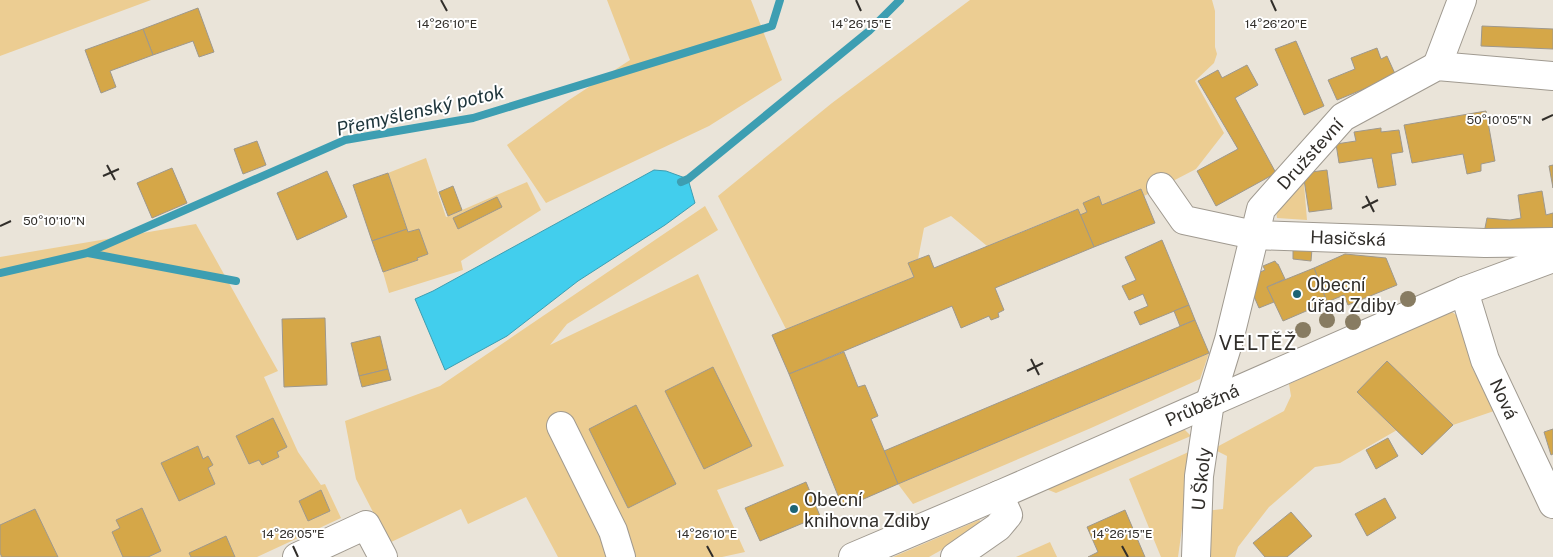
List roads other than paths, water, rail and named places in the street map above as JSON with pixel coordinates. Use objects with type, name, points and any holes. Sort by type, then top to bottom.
[{"type":"street","points":[[1462,0],[1437,66],[1553,76]]},
{"type":"street","name":"Družstevní","points":[[1210,402],[1229,340],[1261,209],[1343,116],[1437,66]]},
{"type":"street","name":"Hasičská","points":[[1161,187],[1184,220],[1254,235],[1486,243],[1553,242]]},
{"type":"street","name":"Průběžná","points":[[854,557],[1000,495],[1464,291],[1553,258]]},
{"type":"street","name":"Nová","points":[[1464,291],[1485,360],[1553,504]]},
{"type":"street","name":"U Školy","points":[[1196,557],[1199,476],[1210,402]]},
{"type":"street","points":[[561,426],[613,532],[621,557]]},
{"type":"street","points":[[955,557],[998,527],[1008,515],[1000,495]]},
{"type":"street","points":[[297,557],[366,526],[383,557]]},
{"type":"water","points":[[654,170],[666,171],[688,179],[695,203],[665,225],[578,281],[507,336],[445,370],[415,299],[433,291]]},
{"type":"waterway","name":"Přemyšlenský potok","points":[[0,273],[87,253],[345,140],[473,118],[772,26],[780,0]]},
{"type":"waterway","points":[[681,182],[688,179],[869,31],[900,0]]},
{"type":"waterway","points":[[88,253],[236,281]]},
{"type":"place","name":"Obecní úřad Zdiby","points":[[1297,294]]},
{"type":"place","name":"Obecní knihovna Zdiby","points":[[794,509]]},
{"type":"district","name":"VELTĚŽ","points":[[1258,343]]}]
